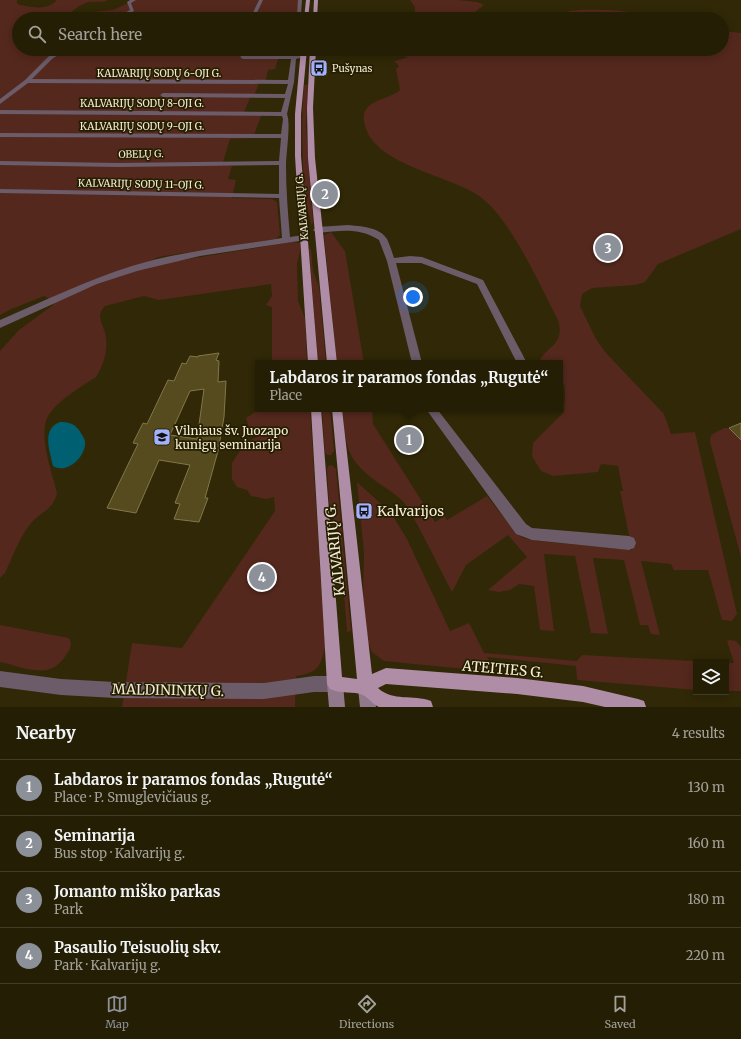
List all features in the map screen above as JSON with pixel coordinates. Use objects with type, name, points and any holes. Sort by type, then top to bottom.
[{"type":"main road","points":[[307,12],[308,0]]},
{"type":"main road","points":[[315,12],[316,0]]},
{"type":"main road","name":"KALVARIJŲ G.","points":[[313,56],[310,126],[317,230],[332,360]]},
{"type":"main road","name":"KALVARIJŲ G.","points":[[303,57],[298,114],[298,141],[303,235],[313,360]]},
{"type":"main road","points":[[303,235],[317,230]]},
{"type":"main road","name":"KALVARIJŲ G.","points":[[316,412],[335,684]]},
{"type":"main road","name":"KALVARIJŲ G.","points":[[337,412],[366,688]]},
{"type":"main road","name":"ATEITIES G.","points":[[366,688],[376,680],[386,676],[517,686],[583,694],[638,707]]},
{"type":"main road","points":[[337,707],[335,684],[366,688],[378,699],[391,704],[425,707]]},
{"type":"main road","points":[[366,688],[368,707]]},
{"type":"street","points":[[128,12],[132,10],[129,2],[134,0]]},
{"type":"street","points":[[256,12],[262,0]]},
{"type":"street","points":[[299,12],[300,0]]},
{"type":"street","points":[[0,102],[27,81],[53,56]]},
{"type":"street","points":[[242,57],[303,57]]},
{"type":"street","points":[[286,240],[282,196],[282,163],[286,119],[284,114],[291,82],[294,58]]},
{"type":"street","name":"KALVARIJŲ SODŲ 6-OJI G.","points":[[27,81],[291,82]]},
{"type":"street","points":[[163,95],[287,96]]},
{"type":"street","name":"KALVARIJŲ SODŲ 8-OJI G.","points":[[0,112],[284,114]]},
{"type":"street","name":"KALVARIJŲ SODŲ 9-OJI G.","points":[[0,135],[284,136]]},
{"type":"street","name":"OBELŲ G.","points":[[0,163],[118,165],[282,163]]},
{"type":"street","name":"KALVARIJŲ SODŲ 11-OJI G.","points":[[0,191],[282,196]]},
{"type":"street","points":[[317,230],[356,228],[372,232],[383,240],[391,261],[416,360]]},
{"type":"street","points":[[0,324],[94,282],[135,268],[200,254],[286,240],[303,235]]},
{"type":"street","points":[[391,261],[410,259],[422,260],[480,282],[520,360]]},
{"type":"street","points":[[433,412],[521,528],[532,534],[629,543]]},
{"type":"street","name":"MALDININKŲ G.","points":[[0,679],[61,687],[115,690],[264,691],[314,684],[335,684]]},
{"type":"shaded area","points":[[0,0],[17,0],[17,3],[20,5],[44,7],[49,6],[57,0],[108,0],[101,2],[89,2],[79,6],[71,12],[12,12],[12,56],[279,56],[275,69],[268,70],[265,83],[259,83],[254,96],[251,96],[244,112],[262,113],[253,138],[230,139],[222,165],[232,166],[228,179],[236,180],[232,198],[272,199],[277,202],[280,235],[276,239],[158,257],[149,262],[152,265],[292,242],[300,243],[297,264],[298,301],[305,318],[307,360],[272,360],[272,307],[266,305],[272,296],[271,284],[159,300],[144,296],[105,306],[100,314],[100,318],[105,334],[106,348],[103,364],[99,373],[96,377],[60,402],[50,413],[46,421],[44,430],[46,452],[57,493],[56,498],[49,508],[36,518],[26,529],[5,573],[0,578],[0,351],[19,330],[53,305],[53,301],[44,296],[0,315]]},
{"type":"shaded area","points":[[135,0],[299,0],[297,12],[93,12],[113,10]]},
{"type":"shaded area","points":[[410,0],[458,0],[477,2],[484,5],[475,12],[415,12],[415,7]]},
{"type":"shaded area","points":[[604,10],[628,12],[568,12]]},
{"type":"shaded area","points":[[729,32],[741,33],[741,229],[658,264],[645,282],[635,285],[592,288],[582,294],[580,306],[596,339],[606,353],[664,414],[671,434],[695,432],[737,614],[732,621],[722,620],[708,570],[674,570],[671,564],[641,561],[660,635],[651,634],[648,625],[640,625],[624,560],[593,558],[608,634],[591,633],[575,556],[544,554],[554,631],[540,630],[534,586],[519,584],[510,590],[499,592],[488,590],[527,557],[508,535],[466,565],[452,592],[404,502],[369,475],[354,460],[347,444],[342,412],[372,412],[373,424],[435,522],[445,516],[447,520],[487,496],[514,531],[523,538],[538,541],[632,550],[620,491],[623,491],[618,466],[601,464],[598,472],[553,476],[541,471],[532,456],[533,443],[564,412],[565,390],[563,383],[563,360],[540,360],[557,341],[560,329],[558,320],[513,235],[491,206],[479,196],[465,188],[412,167],[395,158],[380,148],[369,136],[364,121],[364,114],[367,108],[376,101],[395,94],[400,90],[396,69],[399,66],[394,61],[409,57],[402,56],[729,56]]},
{"type":"shaded area","points":[[304,85],[308,85],[306,127],[313,223],[311,224],[306,204],[303,169],[302,127]]},
{"type":"shaded area","points":[[331,232],[345,251],[363,360],[337,360],[324,235]]},
{"type":"shaded area","points":[[309,249],[311,249],[313,271],[319,287],[326,360],[318,360]]},
{"type":"shaded area","points":[[255,412],[310,412],[325,647],[322,660],[313,671],[296,676],[295,707],[122,707],[132,643],[182,648],[275,511],[274,497],[266,499],[251,496],[247,490],[237,487],[232,479],[232,463],[245,443],[257,437],[250,431],[246,418]]},
{"type":"shaded area","points":[[322,412],[330,412],[334,451],[331,455],[327,455],[325,452]]},
{"type":"shaded area","points":[[724,428],[729,428],[741,440],[741,557],[710,442],[711,435]]},
{"type":"shaded area","points":[[332,465],[336,469],[351,631],[347,632],[340,544],[329,502],[327,469],[328,466]]},
{"type":"shaded area","points":[[357,482],[391,513],[407,539],[450,631],[469,623],[484,653],[577,661],[582,655],[693,661],[693,690],[577,680],[576,666],[487,657],[495,672],[384,661],[372,652],[368,642],[363,600],[364,553]]},
{"type":"shaded area","points":[[0,625],[69,638],[71,644],[70,649],[57,665],[44,670],[32,670],[0,662]]},
{"type":"shaded area","points":[[727,641],[736,641],[741,647],[741,691],[729,691],[729,663],[734,663]]},
{"type":"water","points":[[60,422],[73,424],[79,430],[85,441],[85,447],[79,458],[70,466],[64,468],[53,466],[48,441],[50,430],[54,425]]},
{"type":"building","name":"Vilniaus šv. Juozapo kunigų seminarija","points":[[219,353],[216,360],[219,361],[218,382],[226,381],[224,417],[218,451],[205,498],[208,498],[199,522],[174,519],[180,504],[175,503],[190,465],[159,460],[136,513],[107,508],[138,444],[133,443],[143,423],[147,424],[168,380],[174,381],[182,363],[186,364],[190,356]],"holes":[[[204,389],[197,439],[170,435],[190,391]]]},
{"type":"building","points":[[741,423],[741,440],[729,428]]},
{"type":"building","points":[[416,432],[421,439],[401,449],[396,442]]},
{"type":"place","name":"Pušynas","points":[[319,68]]},
{"type":"place","name":"Seminarija","points":[[325,194]]},
{"type":"place","name":"Jomanto miško parkas","points":[[608,248]]},
{"type":"place","name":"Vilniaus šv. Juozapo kunigų seminarija","points":[[162,437]]},
{"type":"place","name":"Labdaros ir paramos fondas „Rugutė“","points":[[409,440]]},
{"type":"place","name":"Kalvarijos","points":[[364,511]]},
{"type":"place","name":"Pasaulio Teisuolių skv.","points":[[262,577]]}]
